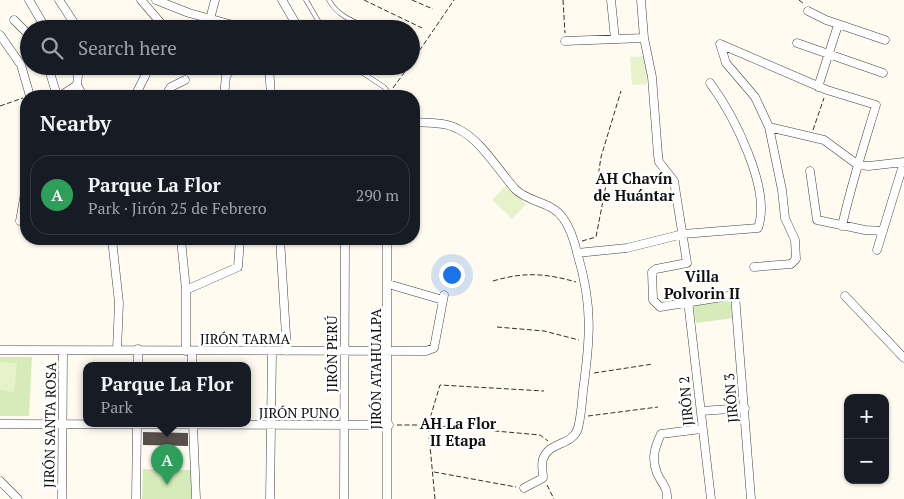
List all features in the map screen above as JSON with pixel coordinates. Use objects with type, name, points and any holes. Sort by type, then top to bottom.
[{"type":"street","points":[[29,0],[41,20]]},
{"type":"street","points":[[59,0],[72,20]]},
{"type":"street","points":[[141,0],[158,20]]},
{"type":"street","points":[[156,0],[214,20]]},
{"type":"street","points":[[210,19],[215,0]]},
{"type":"street","points":[[282,0],[294,20]]},
{"type":"street","points":[[611,0],[615,39]]},
{"type":"street","points":[[641,0],[644,38],[652,77],[658,155],[660,162],[674,180],[684,234],[687,263],[656,269],[652,272],[656,305],[660,307],[688,302]]},
{"type":"street","points":[[808,10],[838,25],[885,40]]},
{"type":"street","points":[[14,20],[20,26]]},
{"type":"street","points":[[818,87],[830,56],[838,25]]},
{"type":"street","points":[[0,35],[20,64]]},
{"type":"street","points":[[566,41],[644,38]]},
{"type":"street","points":[[754,267],[791,264],[796,259],[795,240],[785,218],[782,190],[769,127],[755,97],[726,63],[720,44],[818,87],[876,105],[842,226]]},
{"type":"street","points":[[797,44],[883,73]]},
{"type":"street","points":[[24,75],[28,90]]},
{"type":"street","points":[[51,75],[57,90]]},
{"type":"street","points":[[79,75],[78,86],[80,90]]},
{"type":"street","points":[[138,90],[146,75]]},
{"type":"street","points":[[225,90],[227,75]]},
{"type":"street","points":[[270,75],[271,90]]},
{"type":"street","points":[[169,90],[184,80]]},
{"type":"street","points":[[577,253],[627,248],[684,234],[756,229],[760,226],[762,210],[751,162],[733,116],[710,83]]},
{"type":"street","points":[[70,90],[78,86]]},
{"type":"street","points":[[420,123],[450,126],[459,129],[472,138],[516,190],[528,198],[551,206],[563,217],[574,242],[586,285],[590,312],[590,343],[580,418],[574,436],[568,441],[554,445],[543,459],[543,478],[524,488]]},
{"type":"street","points":[[769,127],[824,140],[858,165],[869,166],[904,162],[876,250]]},
{"type":"street","points":[[810,171],[817,220],[842,226],[882,231]]},
{"type":"street","points":[[113,245],[119,303],[117,350]]},
{"type":"street","points":[[182,245],[191,362]]},
{"type":"street","points":[[186,290],[238,267],[240,245]]},
{"type":"street","points":[[280,245],[287,351]]},
{"type":"street","name":"JIRÓN PERÚ","points":[[344,499],[345,245]]},
{"type":"street","name":"JIRÓN ATAHUALPA","points":[[387,245],[389,425],[387,499]]},
{"type":"street","name":"JIRÓN TARMA","points":[[0,350],[138,349],[189,352],[426,351],[434,348],[444,297],[388,284]]},
{"type":"street","name":"JIRÓN 3","points":[[688,302],[735,296],[752,499]]},
{"type":"street","points":[[845,296],[904,358]]},
{"type":"street","name":"JIRÓN 2","points":[[688,302],[711,499]]},
{"type":"street","points":[[138,349],[138,362]]},
{"type":"street","name":"JIRÓN SANTA ROSA","points":[[62,499],[63,351]]},
{"type":"street","points":[[270,499],[272,351]]},
{"type":"street","points":[[701,411],[745,408]]},
{"type":"street","name":"JIRÓN PUNO","points":[[0,424],[83,424]]},
{"type":"street","name":"JIRÓN PUNO","points":[[251,425],[389,425]]},
{"type":"street","points":[[136,499],[137,427]]},
{"type":"street","points":[[193,427],[196,499]]},
{"type":"street","points":[[667,499],[667,490],[657,473],[654,460],[654,451],[661,434],[702,429]]},
{"type":"street","points":[[0,481],[18,499]]},
{"type":"lane","points":[[306,0],[318,20]]},
{"type":"lane","points":[[329,0],[333,7],[351,20]]},
{"type":"lane","points":[[364,75],[385,90]]},
{"type":"path","points":[[364,0],[405,20]]},
{"type":"path","points":[[412,0],[433,9]]},
{"type":"path","points":[[420,50],[454,0]]},
{"type":"path","points":[[564,0],[566,41]]},
{"type":"path","points":[[393,90],[403,75]]},
{"type":"path","points":[[811,136],[826,90]]},
{"type":"path","points":[[574,242],[596,237],[606,185],[598,177],[601,157],[621,91]]},
{"type":"path","points":[[0,106],[20,99]]},
{"type":"path","points":[[493,281],[517,274],[560,277],[586,285]]},
{"type":"path","points":[[498,327],[544,331],[590,343]]},
{"type":"path","points":[[586,374],[653,364]]},
{"type":"path","points":[[435,499],[434,472],[428,425],[440,385],[544,391]]},
{"type":"path","points":[[580,418],[658,407]]},
{"type":"path","points":[[389,425],[428,425],[540,435],[554,445]]},
{"type":"path","points":[[434,472],[524,488]]},
{"type":"path","points":[[543,478],[554,499]]},
{"type":"green space","points":[[646,56],[647,84],[632,85],[630,57]]},
{"type":"green space","points":[[506,185],[526,204],[512,219],[492,200]]},
{"type":"green space","points":[[730,301],[733,318],[696,323],[693,306]]},
{"type":"green space","points":[[0,357],[32,357],[29,416],[0,416]]},
{"type":"green space","points":[[0,362],[17,363],[14,392],[0,390]]},
{"type":"green space","points":[[143,469],[191,470],[191,499],[142,499]]},
{"type":"building","points":[[143,432],[188,433],[188,446],[143,445]]},
{"type":"place","name":"Parque La Flor","points":[[167,485]]},
{"type":"district","name":"AH Chavín de Huántar","points":[[634,188]]},
{"type":"district","name":"Villa Polvorin II","points":[[702,286]]},
{"type":"district","name":"AH La Flor II Etapa","points":[[458,432]]}]
